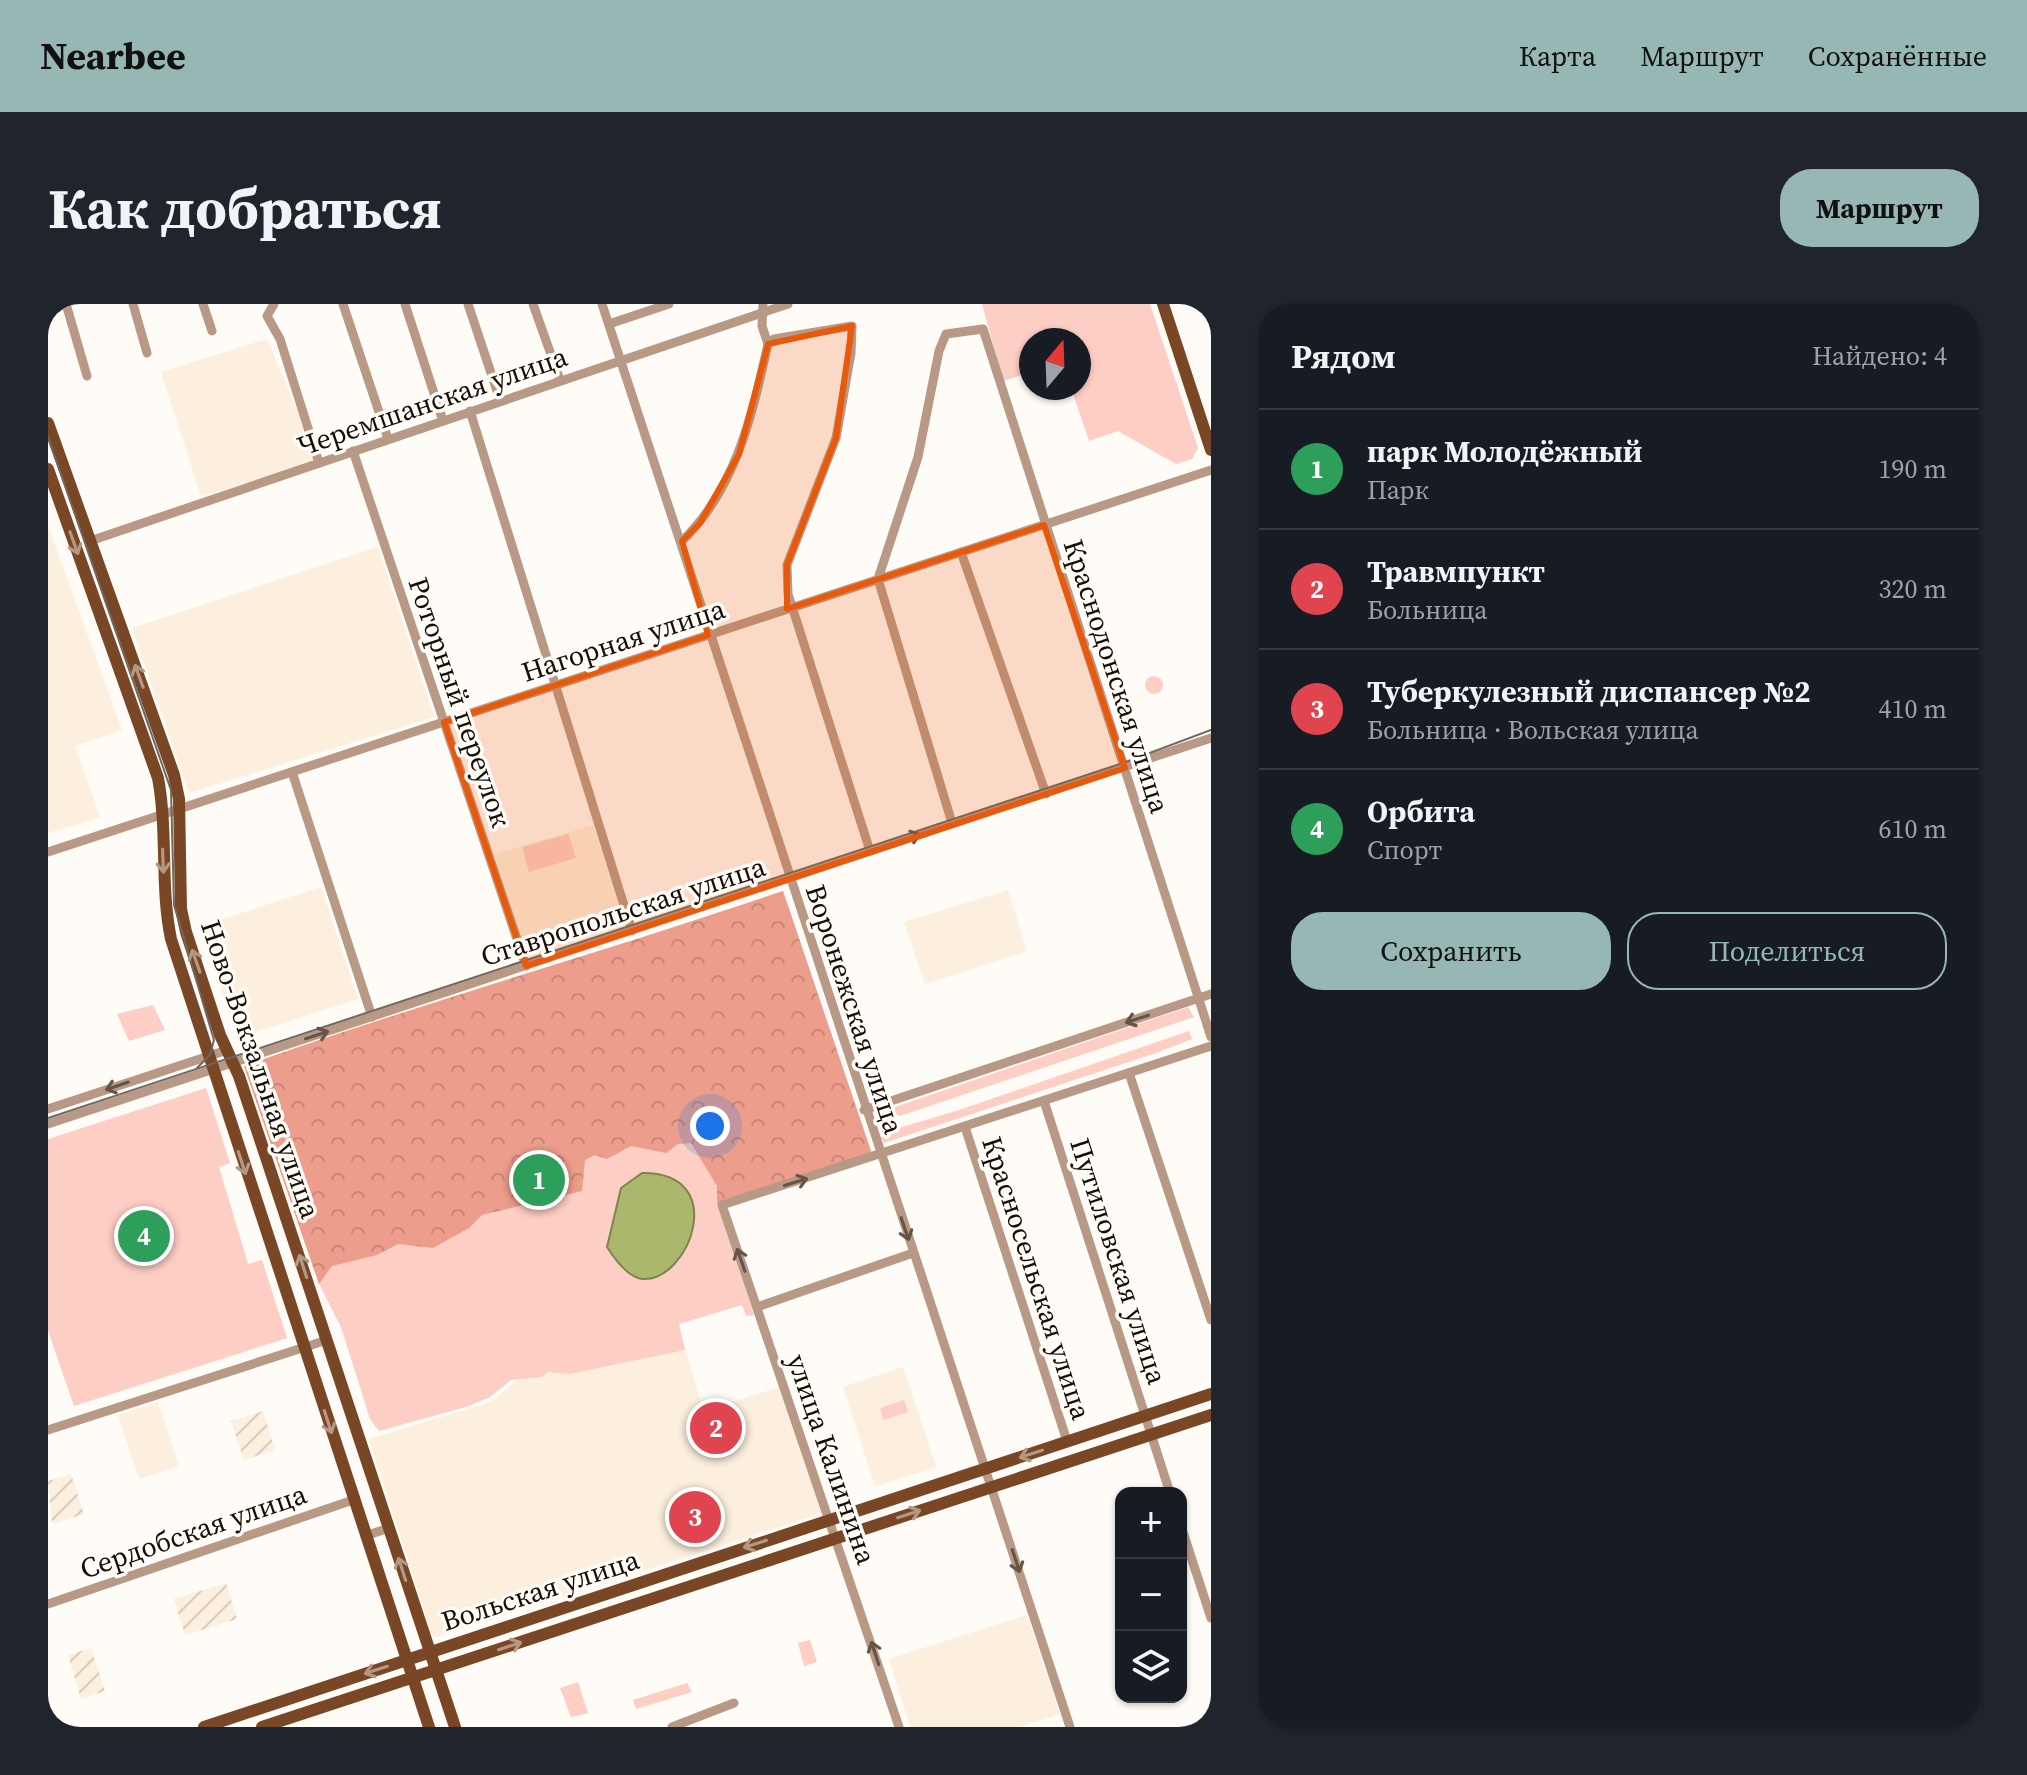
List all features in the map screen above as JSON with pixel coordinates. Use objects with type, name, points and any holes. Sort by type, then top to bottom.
[{"type":"main road","points":[[1163,304],[1211,450]]},
{"type":"main road","name":"Ново-Вокзальная улица","points":[[48,423],[174,775],[180,809],[184,921],[455,1727]]},
{"type":"main road","name":"Ново-Вокзальная улица","points":[[48,469],[151,755],[163,814],[165,910],[210,1063],[429,1727]]},
{"type":"main road","name":"Вольская улица","points":[[204,1727],[1211,1394]]},
{"type":"main road","name":"Вольская улица","points":[[262,1727],[1211,1415]]},
{"type":"street","points":[[66,304],[87,376]]},
{"type":"street","points":[[133,304],[147,353]]},
{"type":"street","points":[[203,304],[212,331]]},
{"type":"street","points":[[274,304],[267,316],[280,339],[319,463]]},
{"type":"street","points":[[343,304],[388,439]]},
{"type":"street","points":[[405,304],[443,421]]},
{"type":"street","points":[[468,304],[500,400]]},
{"type":"street","points":[[533,304],[560,380]]},
{"type":"street","name":"Воронежская улица","points":[[602,304],[682,541],[708,635],[788,879],[1070,1727]]},
{"type":"street","points":[[609,324],[669,304]]},
{"type":"street","name":"Черемшанская улица","points":[[90,541],[622,360],[763,308],[788,304]]},
{"type":"street","points":[[682,541],[700,523],[739,454],[768,344],[762,326],[763,308]]},
{"type":"street","points":[[768,344],[774,339],[852,326],[851,353],[836,438],[787,565],[788,594],[870,851]]},
{"type":"street","name":"Краснодонская улица","points":[[878,579],[918,457],[942,342],[946,334],[971,328],[983,329],[1211,1037]]},
{"type":"street","points":[[470,411],[632,931]]},
{"type":"street","name":"Роторный переулок","points":[[353,451],[526,966]]},
{"type":"street","name":"Нагорная улица","points":[[48,852],[1211,470]]},
{"type":"street","points":[[961,552],[1046,794]]},
{"type":"street","points":[[878,579],[952,823]]},
{"type":"street","name":"Ставропольская улица","points":[[48,1124],[230,1056],[372,1017],[1211,738]]},
{"type":"street","points":[[292,772],[372,1017]]},
{"type":"street","points":[[864,1110],[1211,994]]},
{"type":"street","points":[[880,1155],[1211,1046]]},
{"type":"street","name":"Ставропольская улица","points":[[48,1109],[210,1063]]},
{"type":"street","points":[[1129,1073],[1211,1320]]},
{"type":"street","name":"Путиловская улица","points":[[1044,1101],[1168,1487]]},
{"type":"street","name":"Красносельская улица","points":[[965,1127],[1067,1441]]},
{"type":"street","name":"улица Калинина","points":[[880,1155],[722,1205],[899,1727]]},
{"type":"street","points":[[757,1307],[913,1253]]},
{"type":"street","points":[[48,1430],[327,1340]]},
{"type":"street","name":"Сердобская улица","points":[[48,1604],[353,1500]]},
{"type":"street","points":[[365,1536],[389,1528]]},
{"type":"street","points":[[1187,1544],[1211,1618]]},
{"type":"street","points":[[672,1727],[734,1703]]},
{"type":"highlighted area","points":[[852,326],[836,438],[787,565],[787,609],[1044,525],[1125,768],[526,966],[444,722],[708,635],[682,541],[700,523],[739,454],[768,344]]},
{"type":"shaded area","points":[[982,304],[1150,304],[1198,448],[1192,459],[1176,464],[1118,431],[1089,441],[1075,400],[1091,400],[1091,328],[1019,328],[1019,376],[1003,381]]},
{"type":"shaded area","points":[[267,339],[319,463],[201,496],[161,372]]},
{"type":"shaded area","points":[[48,526],[122,730],[75,746],[100,817],[48,833]]},
{"type":"shaded area","points":[[378,547],[434,717],[189,793],[132,628]]},
{"type":"shaded area","points":[[1154,676],[1163,685],[1154,694],[1145,685]]},
{"type":"shaded area","points":[[593,825],[620,908],[521,938],[494,854]]},
{"type":"shaded area","points":[[568,834],[576,858],[529,872],[522,847]]},
{"type":"shaded area","points":[[321,887],[358,999],[237,1038],[201,926]]},
{"type":"shaded area","points":[[1008,890],[1027,951],[925,984],[904,922]]},
{"type":"shaded area","points":[[783,891],[873,1157],[718,1203],[754,1315],[746,1316],[742,1305],[679,1324],[685,1350],[569,1374],[548,1372],[542,1377],[511,1380],[490,1397],[469,1406],[379,1431],[370,1419],[341,1327],[319,1284],[244,1066]]},
{"type":"shaded area","points":[[153,1005],[165,1030],[129,1041],[117,1014]]},
{"type":"shaded area","points":[[1188,1007],[1194,1017],[900,1116],[894,1113],[895,1107]]},
{"type":"shaded area","points":[[1189,1031],[1192,1039],[1156,1053],[884,1143],[881,1138],[885,1132],[956,1111]]},
{"type":"shaded area","points":[[206,1088],[230,1163],[219,1167],[248,1264],[262,1260],[287,1338],[74,1406],[48,1331],[48,1139]]},
{"type":"shaded area","points":[[642,1173],[669,1177],[686,1190],[694,1207],[693,1227],[686,1247],[674,1264],[659,1276],[642,1279],[627,1271],[607,1247],[621,1188]]},
{"type":"shaded area","points":[[681,1333],[703,1411],[780,1387],[823,1513],[433,1638],[369,1439],[491,1402],[521,1377]]},
{"type":"shaded area","points":[[903,1367],[936,1467],[875,1486],[843,1387]]},
{"type":"shaded area","points":[[904,1400],[908,1412],[883,1420],[880,1408]]},
{"type":"shaded area","points":[[158,1402],[179,1466],[139,1479],[118,1415]]},
{"type":"shaded area","points":[[263,1411],[275,1450],[244,1460],[231,1421]]},
{"type":"shaded area","points":[[71,1474],[84,1514],[52,1524],[48,1481]]},
{"type":"shaded area","points":[[226,1583],[237,1619],[185,1635],[174,1599]]},
{"type":"shaded area","points":[[1027,1615],[1060,1714],[1019,1727],[910,1727],[889,1659]]},
{"type":"shaded area","points":[[810,1640],[817,1662],[804,1666],[798,1643]]},
{"type":"shaded area","points":[[91,1648],[105,1691],[81,1699],[68,1655]]},
{"type":"shaded area","points":[[578,1682],[588,1713],[571,1717],[560,1688]]},
{"type":"shaded area","points":[[687,1683],[692,1692],[636,1709],[633,1700]]},
{"type":"green space","points":[[783,891],[873,1157],[717,1203],[717,1186],[691,1143],[678,1144],[666,1153],[631,1146],[607,1159],[595,1155],[585,1160],[582,1191],[482,1215],[469,1228],[433,1248],[398,1244],[377,1255],[332,1266],[319,1284],[244,1066]]},
{"type":"tram line","points":[[48,437],[171,790],[174,905],[214,1040],[210,1055],[197,1068]]},
{"type":"tram line","points":[[48,1118],[1123,763],[1211,730]]},
{"type":"place","name":"парк Молодёжный","points":[[539,1180]]},
{"type":"place","name":"Орбита","points":[[144,1236]]},
{"type":"place","name":"Травмпункт","points":[[716,1428]]},
{"type":"place","name":"Туберкулезный диспансер №2","points":[[695,1517]]}]
